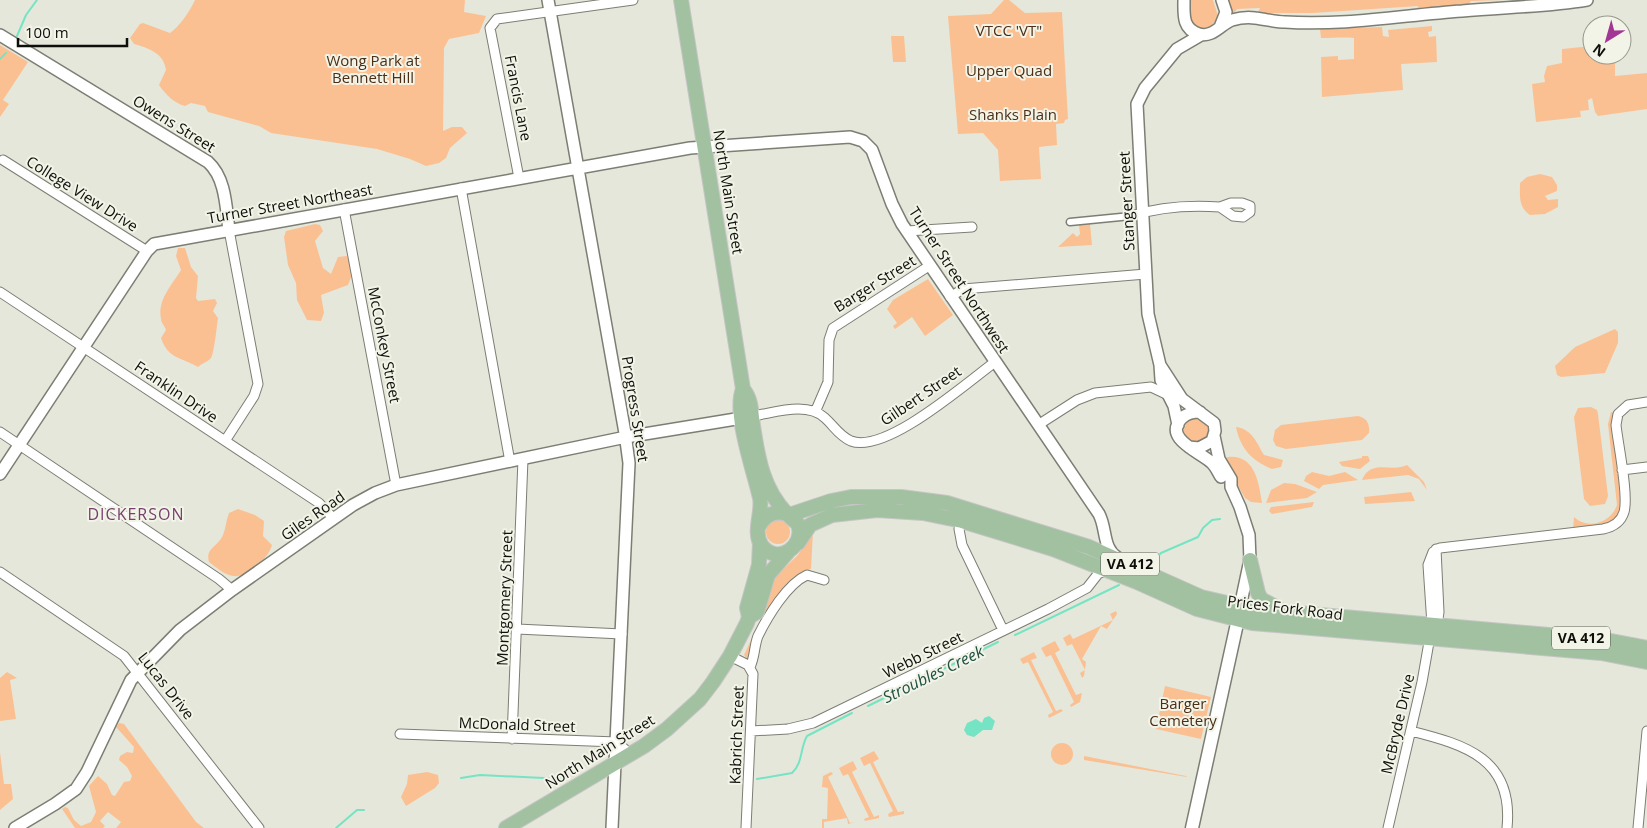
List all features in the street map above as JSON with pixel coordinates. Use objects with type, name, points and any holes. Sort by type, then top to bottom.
[{"type":"main road","name":"North Main Street","points":[[681,0],[743,389],[739,399],[747,417],[746,448],[760,500],[759,526]]},
{"type":"main road","points":[[747,417],[746,420],[754,433],[758,459],[767,488],[796,521],[800,529],[793,548]]},
{"type":"main road","name":"Prices Fork Road","points":[[788,514],[831,500],[851,497],[901,497],[965,515],[1085,560],[1197,609],[1431,632],[1606,640],[1647,648]]},
{"type":"main road","points":[[788,514],[772,513],[766,516],[759,526],[760,542],[769,552],[780,554],[793,548],[810,525],[832,516],[877,510],[965,515]]},
{"type":"main road","name":"Prices Fork Road","points":[[965,515],[971,518],[998,518],[1083,545],[1121,560],[1239,614],[1289,612],[1601,653],[1647,662]]},
{"type":"main road","name":"North Main Street","points":[[749,617],[748,608],[759,565],[760,542]]},
{"type":"main road","name":"North Main Street","points":[[506,828],[630,754],[660,734],[689,710],[713,682],[730,656],[749,617],[757,612],[768,575],[793,548]]},
{"type":"main road","points":[[1250,560],[1255,586],[1261,599],[1289,612]]},
{"type":"main road","points":[[1192,828],[1239,614]]},
{"type":"street","points":[[548,5],[633,0]]},
{"type":"street","name":"Stanger Street","points":[[1178,48],[1184,20],[1184,0]]},
{"type":"street","points":[[1220,27],[1226,12],[1222,0]]},
{"type":"street","name":"Stanger Street","points":[[1178,425],[1176,414],[1161,380],[1160,365],[1151,329],[1146,274],[1138,100],[1178,48],[1201,35],[1212,33],[1233,20],[1248,18],[1287,22],[1356,20],[1464,10],[1538,7],[1587,0]]},
{"type":"street","name":"Francis Lane","points":[[519,178],[490,28],[491,24],[497,19],[548,5]]},
{"type":"street","name":"Progress Street","points":[[548,5],[626,437],[629,468],[612,828]]},
{"type":"street","points":[[1184,20],[1189,29],[1201,35]]},
{"type":"street","name":"Owens Street","points":[[0,35],[208,162],[216,171],[222,185],[258,384],[254,396],[225,441]]},
{"type":"street","name":"Turner Street Northwest","points":[[704,147],[845,136],[861,140],[872,150],[892,204],[907,231],[1099,514],[1106,531],[1105,540],[1112,554],[1121,560]]},
{"type":"street","name":"Turner Street Northeast","points":[[147,251],[159,243],[461,188],[704,147]]},
{"type":"street","name":"College View Drive","points":[[3,160],[147,251]]},
{"type":"street","points":[[461,188],[510,462]]},
{"type":"street","points":[[1070,222],[1131,216],[1143,212],[1205,206],[1220,207]]},
{"type":"street","name":"McConkey Street","points":[[344,209],[396,485]]},
{"type":"street","points":[[907,231],[972,226]]},
{"type":"street","points":[[0,474],[147,251]]},
{"type":"street","name":"Barger Street","points":[[816,410],[828,382],[831,330],[836,324],[929,266]]},
{"type":"street","points":[[950,296],[963,289],[1146,274]]},
{"type":"street","name":"Franklin Drive","points":[[0,292],[324,506],[334,519]]},
{"type":"street","name":"Gilbert Street","points":[[816,410],[846,439],[853,442],[872,442],[898,431],[918,418],[995,362]]},
{"type":"street","name":"Stanger Street","points":[[1160,365],[1182,399],[1200,412]]},
{"type":"street","points":[[1151,388],[1161,380]]},
{"type":"street","points":[[1038,425],[1085,396],[1095,393],[1151,388],[1168,396]]},
{"type":"street","points":[[1647,402],[1628,404],[1617,417],[1616,424],[1622,470],[1647,467]]},
{"type":"street","points":[[747,417],[797,410],[816,410]]},
{"type":"street","points":[[1231,487],[1224,482],[1213,464],[1181,441],[1178,425],[1187,414],[1200,412],[1214,423],[1214,436],[1219,459],[1231,479],[1231,487],[1240,506],[1249,535],[1250,560],[1239,614]]},
{"type":"street","name":"Giles Road","points":[[16,828],[56,804],[76,789],[126,690],[138,672],[180,630],[232,590],[364,498],[396,485],[626,437],[747,417]]},
{"type":"street","points":[[0,432],[219,579],[232,590]]},
{"type":"street","points":[[1189,447],[1199,448],[1206,446],[1214,436]]},
{"type":"street","name":"Montgomery Street","points":[[512,738],[522,459]]},
{"type":"street","name":"McBryde Drive","points":[[1388,828],[1411,731],[1431,632],[1428,565],[1436,549],[1612,526],[1618,522],[1625,509],[1622,470]]},
{"type":"street","points":[[965,515],[960,529],[962,545],[1003,630]]},
{"type":"street","points":[[1083,545],[1094,545],[1105,540]]},
{"type":"street","points":[[1085,560],[1093,569],[1095,576]]},
{"type":"street","name":"Webb Street","points":[[751,731],[788,729],[813,723],[1087,588],[1095,576],[1108,570]]},
{"type":"street","name":"Lucas Drive","points":[[0,572],[124,656],[259,828]]},
{"type":"street","points":[[750,667],[758,637],[788,589],[796,580],[807,575],[824,580]]},
{"type":"street","points":[[517,630],[622,634]]},
{"type":"street","name":"Kabrich Street","points":[[730,656],[750,667],[753,674],[746,828]]},
{"type":"street","points":[[1411,731],[1458,744],[1481,756],[1489,763],[1504,790],[1508,808],[1507,828]]},
{"type":"street","points":[[1638,828],[1647,731]]},
{"type":"street","name":"McDonald Street","points":[[400,734],[617,742]]},
{"type":"street","points":[[617,742],[630,754]]},
{"type":"green space","name":"Wong Park at Bennett Hill","points":[[195,0],[465,0],[464,12],[486,16],[479,33],[449,39],[444,48],[443,131],[452,127],[462,127],[467,133],[450,148],[446,158],[439,163],[426,166],[377,149],[271,133],[259,126],[208,112],[205,106],[191,103],[185,106],[177,103],[159,85],[166,70],[162,59],[154,52],[134,44],[130,38],[140,24],[143,23],[170,33],[184,18]]},
{"type":"green space","name":"Upper Quad","points":[[1004,0],[1009,0],[1025,13],[1062,12],[1068,119],[1064,123],[1056,124],[1057,145],[1039,147],[1041,179],[1000,181],[998,150],[983,133],[958,134],[948,16],[991,14]]},
{"type":"green space","points":[[1188,0],[1213,0],[1218,16],[1213,25],[1205,29],[1199,28],[1192,22],[1189,14]]},
{"type":"green space","points":[[1228,0],[1505,0],[1471,1],[1467,6],[1416,11],[1418,6],[1313,13],[1265,13],[1257,15],[1260,8],[1237,9],[1231,18]]},
{"type":"green space","points":[[1432,26],[1432,31],[1428,32],[1429,37],[1436,36],[1437,62],[1401,64],[1403,90],[1322,97],[1321,57],[1338,56],[1338,60],[1354,59],[1354,38],[1321,38],[1320,29],[1382,27],[1383,36],[1389,37],[1388,30]]},
{"type":"green space","points":[[891,36],[904,36],[906,62],[893,62]]},
{"type":"green space","points":[[0,45],[28,62],[3,100],[9,104],[0,117]]},
{"type":"green space","points":[[1582,47],[1582,65],[1615,65],[1615,76],[1647,73],[1647,109],[1598,116],[1595,112],[1592,98],[1588,100],[1589,110],[1580,111],[1581,117],[1536,122],[1532,84],[1545,82],[1544,76],[1547,66],[1562,63],[1562,49]]},
{"type":"green space","points":[[1540,174],[1552,177],[1557,185],[1557,191],[1545,196],[1548,200],[1558,199],[1558,207],[1545,214],[1530,215],[1522,205],[1520,183],[1527,177]]},
{"type":"green space","points":[[315,224],[320,225],[323,231],[315,241],[323,268],[331,274],[338,257],[347,256],[353,272],[348,285],[321,295],[324,313],[321,321],[307,320],[297,300],[296,283],[288,265],[284,237],[286,231]]},
{"type":"green space","points":[[1090,224],[1092,245],[1058,247],[1073,233],[1077,237],[1080,234],[1079,225]]},
{"type":"green space","points":[[178,248],[185,248],[191,267],[198,276],[196,298],[198,301],[215,299],[217,303],[213,311],[218,318],[212,355],[210,359],[198,367],[171,354],[161,338],[166,330],[161,320],[161,305],[166,293],[181,270],[176,256]]},
{"type":"green space","points":[[928,279],[953,315],[925,336],[912,317],[895,329],[893,326],[897,323],[887,309],[893,300]]},
{"type":"green space","points":[[1615,329],[1618,332],[1618,343],[1605,373],[1561,377],[1557,375],[1555,366],[1575,347]]},
{"type":"green space","points":[[1591,407],[1597,410],[1598,414],[1608,496],[1605,504],[1590,506],[1584,499],[1574,417],[1578,408]]},
{"type":"green space","points":[[1611,412],[1615,414],[1621,511],[1609,524],[1573,529],[1574,517],[1586,523],[1598,523],[1610,516],[1617,505],[1608,424]]},
{"type":"green space","points":[[1358,416],[1366,420],[1369,427],[1369,433],[1362,440],[1286,449],[1276,446],[1273,440],[1275,430],[1281,425]]},
{"type":"green space","points":[[1196,419],[1205,422],[1208,431],[1205,440],[1196,443],[1187,440],[1184,431],[1187,422]]},
{"type":"green space","points":[[1236,427],[1242,428],[1250,434],[1264,455],[1283,460],[1281,467],[1272,469],[1253,458],[1240,441]]},
{"type":"green space","points":[[1362,456],[1368,456],[1370,461],[1360,469],[1342,466],[1339,462],[1362,458]]},
{"type":"green space","points":[[1228,457],[1237,457],[1250,465],[1257,479],[1262,503],[1251,502],[1245,498],[1223,460]]},
{"type":"green space","points":[[1407,465],[1424,482],[1427,490],[1419,479],[1408,475],[1362,480],[1371,469],[1382,467],[1394,468]]},
{"type":"green space","points":[[1312,472],[1329,476],[1345,472],[1358,480],[1323,485],[1319,489],[1304,481],[1306,476]]},
{"type":"green space","points":[[1284,483],[1295,484],[1317,492],[1307,498],[1266,503],[1271,490]]},
{"type":"green space","points":[[1411,492],[1415,501],[1365,504],[1364,497]]},
{"type":"green space","points":[[1314,502],[1312,507],[1272,514],[1269,511],[1271,507]]},
{"type":"green space","points":[[238,509],[255,515],[264,521],[263,536],[272,545],[267,556],[257,566],[245,574],[233,576],[226,574],[209,562],[208,557],[210,550],[223,535],[229,513]]},
{"type":"green space","points":[[778,520],[787,523],[790,532],[787,541],[778,544],[769,541],[766,532],[769,523]]},
{"type":"green space","points":[[813,531],[811,569],[799,574],[779,593],[764,619],[750,657],[746,658],[744,655],[766,608],[774,578],[798,555]]},
{"type":"green space","points":[[1116,611],[1117,614],[1113,620],[1110,614]]},
{"type":"green space","points":[[1113,620],[1107,629],[1101,626],[1082,659],[1086,662],[1085,670],[1072,644],[1067,646],[1063,638],[1070,634],[1073,639]]},
{"type":"green space","points":[[1055,641],[1060,650],[1055,653],[1076,695],[1082,693],[1080,702],[1071,707],[1070,705],[1074,702],[1051,655],[1046,657],[1041,648]]},
{"type":"green space","points":[[1034,652],[1037,658],[1031,660],[1056,711],[1061,709],[1063,711],[1049,718],[1048,715],[1053,712],[1028,662],[1023,664],[1020,659]]},
{"type":"green space","points":[[1085,670],[1084,676],[1082,678],[1080,673]]},
{"type":"green space","points":[[7,672],[17,678],[10,680],[16,719],[0,721],[0,678]]},
{"type":"green space","name":"Barger Cemetery","points":[[1165,686],[1211,697],[1201,739],[1156,729]]},
{"type":"green space","points":[[119,723],[124,724],[196,822],[204,828],[116,828],[121,822],[108,812],[100,821],[105,826],[103,828],[75,828],[62,809],[68,808],[74,820],[81,826],[91,822],[96,812],[89,786],[98,776],[107,784],[112,795],[115,796],[124,782],[130,781],[132,776],[127,767],[119,760],[120,756],[127,752],[133,753],[134,747],[116,727]]},
{"type":"green space","points":[[1062,743],[1070,746],[1073,754],[1070,762],[1062,765],[1054,762],[1051,754],[1054,746]]},
{"type":"green space","points":[[874,751],[879,759],[873,762],[898,812],[904,811],[904,814],[889,817],[888,814],[893,811],[870,763],[864,766],[860,758]]},
{"type":"green space","points":[[0,752],[4,784],[11,784],[13,799],[0,810]]},
{"type":"green space","points":[[1084,756],[1186,776],[1187,777],[1084,760]]},
{"type":"green space","points":[[853,761],[857,769],[852,772],[874,817],[879,815],[879,818],[865,821],[864,819],[869,817],[848,774],[843,776],[839,768]]},
{"type":"green space","points":[[427,772],[438,775],[439,783],[435,788],[406,806],[401,797],[407,784],[408,775]]},
{"type":"green space","points":[[831,772],[833,774],[828,777],[850,823],[856,822],[848,824],[847,818],[824,822],[824,828],[822,828],[822,819],[827,819],[828,788],[822,787],[823,776]]},
{"type":"shaded area","points":[[989,716],[995,721],[992,730],[983,730],[974,737],[967,735],[964,730],[967,723],[976,719],[982,723],[984,718]]},
{"type":"waterway","points":[[17,36],[26,15],[37,0]]},
{"type":"waterway","points":[[0,59],[6,53]]},
{"type":"waterway","name":"Stroubles Creek","points":[[1153,562],[1161,553],[1198,537],[1203,528],[1212,520],[1220,519]]},
{"type":"waterway","name":"Stroubles Creek","points":[[1015,635],[1119,585]]},
{"type":"waterway","name":"Stroubles Creek","points":[[868,706],[998,642]]},
{"type":"waterway","name":"Stroubles Creek","points":[[757,779],[792,773],[798,765],[807,736],[852,713]]},
{"type":"waterway","name":"Stroubles Creek","points":[[461,778],[480,775],[564,779]]},
{"type":"waterway","name":"Stroubles Creek","points":[[336,828],[357,810],[364,810]]},
{"type":"district","name":"DICKERSON","points":[[136,514]]},
{"type":"park label","name":"VTCC 'VT\"","points":[[1009,31]]},
{"type":"park label","name":"Shanks Plain","points":[[1013,115]]}]
